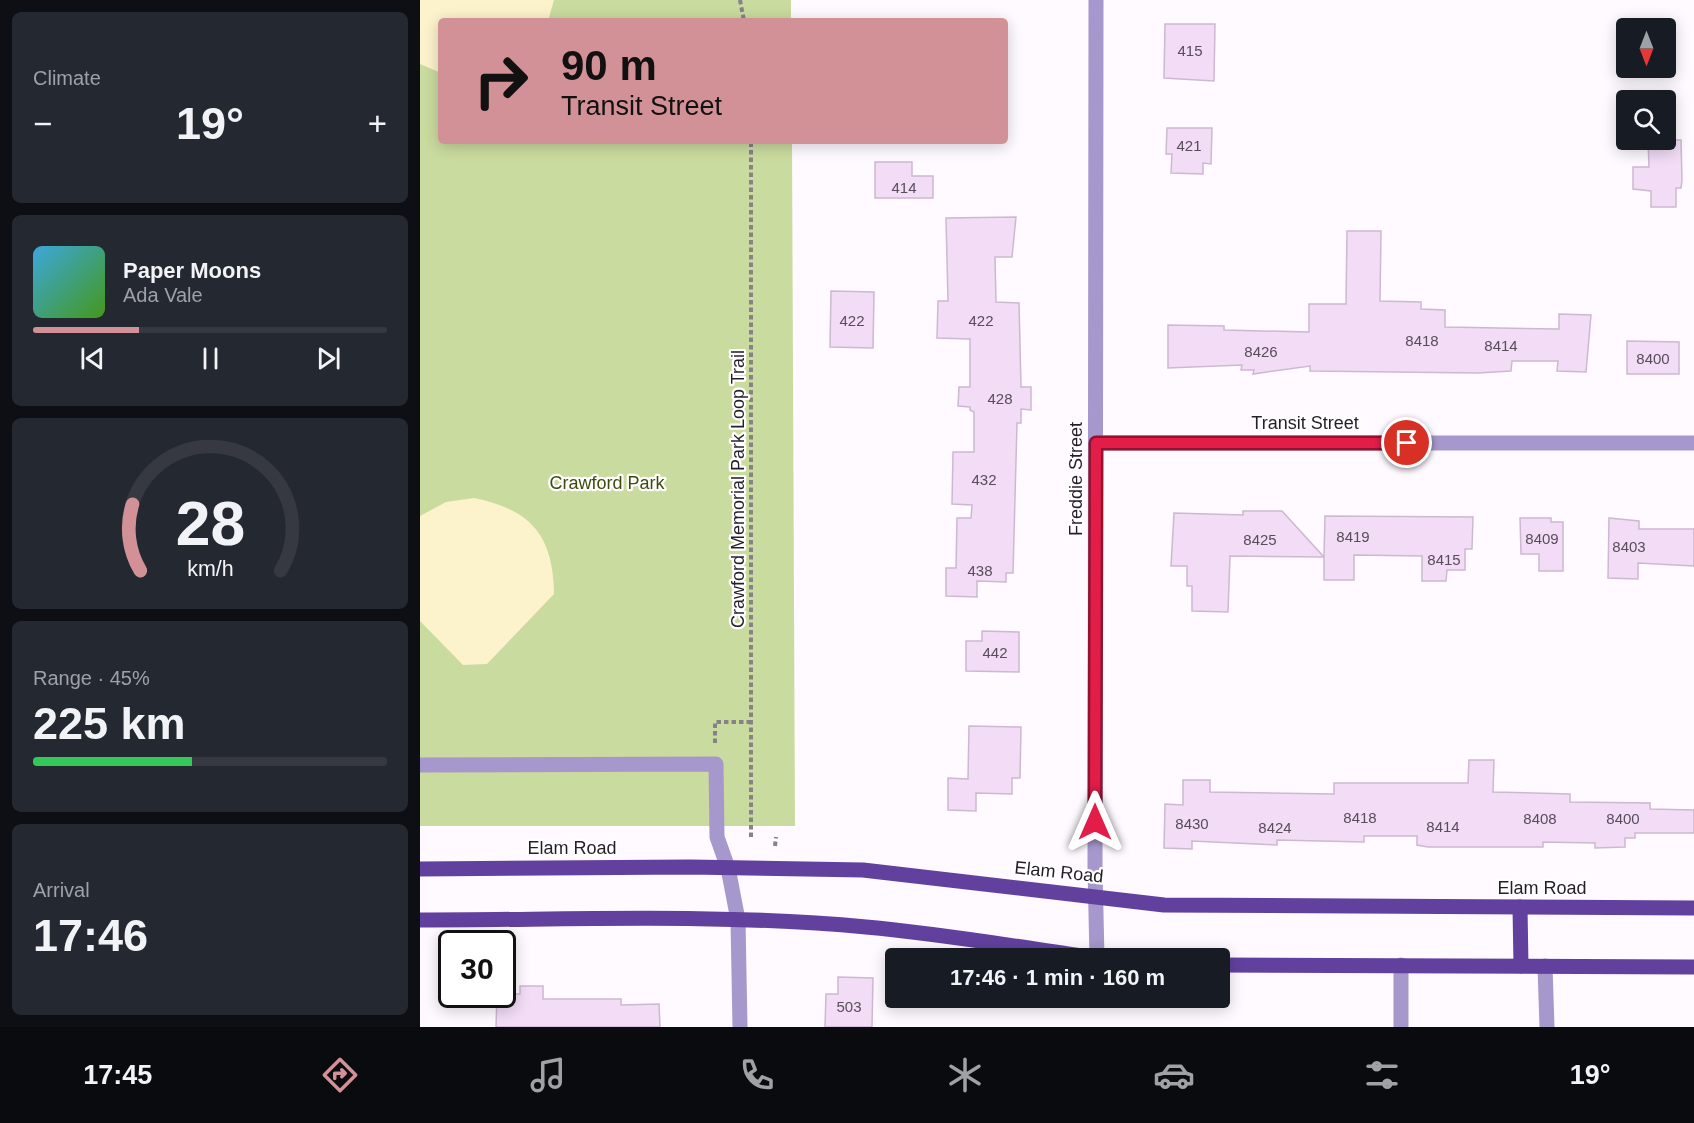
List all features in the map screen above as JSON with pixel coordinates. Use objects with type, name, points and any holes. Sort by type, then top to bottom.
[{"type":"main road","name":"Elam Road","points":[[420,869],[862,870],[1096,895],[1164,906],[1694,908]]},
{"type":"main road","points":[[1520,907],[1521,966]]},
{"type":"main road","points":[[420,920],[738,920],[866,927],[1022,948]]},
{"type":"main road","points":[[1230,965],[1694,967]]},
{"type":"street","name":"Freddie Street","points":[[1096,0],[1097,948]]},
{"type":"street","name":"Transit Street","points":[[1096,443],[1694,443]]},
{"type":"street","points":[[420,765],[716,764],[717,837],[728,868],[738,920],[740,1027]]},
{"type":"street","points":[[1401,965],[1401,1027]]},
{"type":"street","points":[[1545,966],[1546,1027]]},
{"type":"path","points":[[740,0],[743,18]]},
{"type":"path","name":"Crawford Memorial Park Loop Trail","points":[[751,837],[752,144]]},
{"type":"path","points":[[716,764],[715,722],[751,722]]},
{"type":"path","points":[[776,837],[776,846]]},
{"type":"green space","name":"Crawford Park","points":[[420,0],[791,0],[791,18],[438,18],[438,144],[792,144],[795,826],[420,826]]},
{"type":"sand","points":[[420,0],[554,0],[549,18],[438,18],[438,72],[420,64]]},
{"type":"sand","points":[[474,498],[511,510],[525,518],[535,529],[544,541],[549,556],[554,594],[487,664],[463,665],[420,621],[420,516],[446,502]]},
{"type":"building","points":[[1165,24],[1215,24],[1214,81],[1164,78]]},
{"type":"building","points":[[1167,128],[1212,128],[1211,164],[1203,163],[1203,174],[1171,173],[1172,154],[1166,154]]},
{"type":"building","points":[[1676,140],[1681,140],[1682,180],[1681,188],[1676,188],[1676,207],[1651,207],[1651,191],[1633,189],[1633,167],[1649,167],[1648,150],[1676,150]]},
{"type":"building","points":[[875,162],[912,162],[912,176],[933,176],[933,198],[875,198]]},
{"type":"building","points":[[1016,217],[1012,257],[995,257],[996,302],[1019,303],[1021,387],[1031,387],[1031,410],[1021,409],[1021,423],[1017,423],[1013,573],[1006,573],[1006,582],[977,581],[977,597],[946,596],[946,568],[956,568],[957,518],[971,518],[972,505],[952,504],[953,452],[974,452],[974,412],[970,410],[970,407],[958,406],[959,387],[970,387],[970,339],[937,338],[938,301],[948,301],[946,218]]},
{"type":"building","points":[[1347,231],[1381,231],[1380,301],[1421,302],[1421,309],[1445,310],[1445,327],[1559,329],[1559,314],[1591,315],[1586,372],[1557,371],[1558,361],[1512,361],[1511,371],[1478,373],[1310,371],[1310,366],[1253,374],[1254,370],[1241,370],[1242,365],[1168,368],[1168,325],[1224,326],[1224,330],[1309,332],[1309,304],[1346,304]]},
{"type":"building","points":[[831,291],[874,292],[873,348],[830,347]]},
{"type":"building","points":[[1627,341],[1679,342],[1679,374],[1627,374]]},
{"type":"building","points":[[1243,511],[1282,511],[1324,557],[1230,556],[1228,612],[1192,611],[1192,586],[1187,586],[1187,566],[1171,566],[1174,513],[1243,515]]},
{"type":"building","points":[[1325,516],[1473,517],[1472,549],[1465,549],[1465,570],[1447,570],[1446,581],[1422,581],[1422,556],[1354,555],[1354,580],[1324,580]]},
{"type":"building","points":[[1520,518],[1551,518],[1551,522],[1563,522],[1563,571],[1539,571],[1539,554],[1521,554]]},
{"type":"building","points":[[1609,518],[1639,521],[1639,529],[1694,529],[1694,566],[1638,563],[1638,579],[1608,578]]},
{"type":"building","points":[[982,631],[1019,632],[1019,672],[966,671],[966,641],[982,641]]},
{"type":"building","points":[[969,726],[1021,727],[1020,778],[1012,778],[1012,794],[976,793],[976,811],[948,810],[948,778],[968,779]]},
{"type":"building","points":[[1469,760],[1494,760],[1493,792],[1570,794],[1570,802],[1650,803],[1650,809],[1694,810],[1694,833],[1635,833],[1635,838],[1625,838],[1625,847],[1595,848],[1595,843],[1543,842],[1543,847],[1428,847],[1417,845],[1417,836],[1364,836],[1364,842],[1277,840],[1277,845],[1192,841],[1192,849],[1164,848],[1165,804],[1183,805],[1183,780],[1210,780],[1210,792],[1334,794],[1334,783],[1468,783]]},
{"type":"building","points":[[838,977],[873,978],[872,1027],[825,1027],[826,994],[838,994]]},
{"type":"building","points":[[520,986],[543,986],[543,999],[621,999],[621,1005],[659,1004],[660,1027],[496,1027],[497,1008],[516,1008],[516,994],[520,994]]},
{"type":"route","points":[[1095,822],[1096,443],[1407,443]]}]
